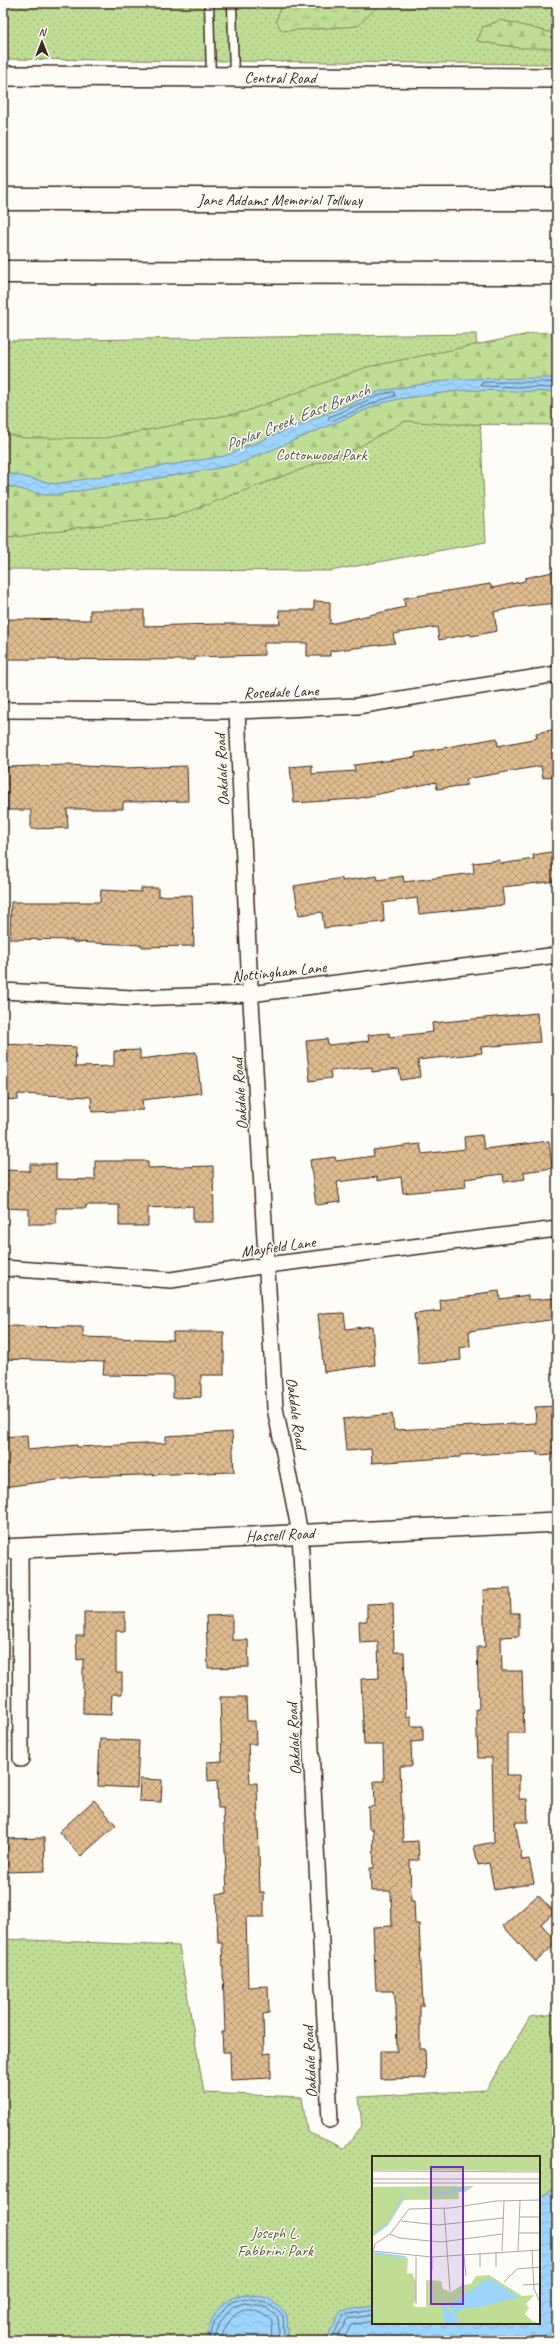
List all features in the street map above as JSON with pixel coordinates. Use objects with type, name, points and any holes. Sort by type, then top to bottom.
[{"type":"highway","name":"Jane Addams Memorial Tollway","points":[[3,199],[557,199]]},
{"type":"highway","points":[[3,272],[557,273]]},
{"type":"street","name":"Central Road","points":[[3,76],[557,78]]},
{"type":"street","name":"Rosedale Lane","points":[[3,710],[237,711],[357,706],[557,674]]},
{"type":"street","name":"Oakdale Road","points":[[237,711],[250,994],[275,1408],[300,1533],[330,2120]]},
{"type":"street","name":"Nottingham Lane","points":[[3,992],[132,998],[250,994],[557,956]]},
{"type":"street","name":"Mayfield Lane","points":[[3,1268],[171,1280],[267,1265],[557,1229]]},
{"type":"street","name":"Hassell Road","points":[[11,1549],[300,1533],[557,1522]]},
{"type":"street","points":[[11,1549],[21,1759]]},
{"type":"lane","points":[[209,3],[211,77]]},
{"type":"lane","points":[[232,3],[234,77]]},
{"type":"green space","points":[[3,3],[557,3],[557,64],[3,59]]},
{"type":"green space","points":[[282,3],[381,3],[358,26],[282,31],[276,21]]},
{"type":"green space","points":[[501,20],[557,34],[557,48],[519,48],[477,41],[483,27]]},
{"type":"green space","points":[[557,332],[557,425],[445,424],[405,421],[353,450],[174,517],[75,528],[9,538],[3,536],[3,433],[24,438],[105,438],[244,412],[367,367],[534,333]]},
{"type":"green space","name":"Cottonwood Park","points":[[476,334],[486,542],[330,571],[3,569],[3,341]]},
{"type":"green space","name":"Joseph L. Fabbrini Park","points":[[3,1939],[179,1946],[204,2093],[302,2097],[307,2132],[344,2148],[362,2126],[359,2097],[486,2090],[530,2017],[557,2014],[557,2341],[3,2341]]},
{"type":"water","points":[[557,378],[557,392],[465,390],[399,399],[382,403],[241,463],[225,467],[55,495],[44,495],[3,485],[3,472],[55,484],[224,456],[381,391],[454,379]]},
{"type":"water","points":[[557,2184],[557,2341],[326,2341],[340,2311],[372,2306],[372,2324],[540,2324],[540,2199]]},
{"type":"water","points":[[245,2294],[269,2298],[287,2314],[288,2333],[286,2341],[205,2341],[210,2324],[217,2310],[228,2301]]},
{"type":"building","points":[[557,571],[557,603],[517,607],[494,612],[497,631],[471,636],[470,634],[439,640],[437,627],[393,634],[395,643],[330,651],[330,656],[307,656],[307,643],[264,643],[264,655],[195,657],[195,660],[3,659],[3,619],[90,620],[90,610],[144,610],[144,626],[280,624],[279,610],[314,610],[314,601],[330,602],[330,624],[405,607],[404,598],[490,584],[492,588],[525,581],[525,578]]},
{"type":"building","points":[[557,729],[557,775],[543,778],[541,766],[466,779],[467,785],[437,789],[436,782],[355,799],[294,803],[290,767],[312,765],[312,774],[355,771],[354,765],[416,757],[415,753],[497,738],[498,746],[537,738],[536,733]]},
{"type":"building","points":[[67,765],[123,768],[187,766],[188,801],[123,802],[123,809],[67,809],[68,828],[31,829],[31,810],[8,810],[7,767]]},
{"type":"building","points":[[557,851],[557,881],[502,887],[504,905],[419,914],[417,898],[383,903],[384,922],[324,928],[322,912],[299,915],[294,886],[342,878],[342,881],[377,876],[378,880],[403,876],[404,882],[474,873],[473,863],[500,860],[500,864],[534,859],[533,855]]},
{"type":"building","points":[[141,888],[158,888],[158,896],[192,895],[194,946],[142,947],[142,945],[73,942],[73,940],[10,939],[11,902],[100,902],[101,890],[141,892]]},
{"type":"building","points":[[537,1013],[540,1042],[481,1047],[482,1053],[418,1060],[420,1077],[401,1080],[399,1069],[372,1072],[372,1067],[330,1071],[331,1078],[310,1081],[306,1041],[327,1039],[328,1045],[369,1041],[368,1035],[389,1033],[390,1037],[433,1032],[432,1023]]},
{"type":"building","points":[[3,1044],[76,1047],[75,1067],[114,1066],[114,1051],[140,1050],[140,1059],[196,1052],[201,1093],[142,1100],[143,1110],[92,1112],[91,1097],[18,1094],[18,1100],[3,1099]]},
{"type":"building","points":[[482,1135],[484,1149],[549,1141],[552,1168],[524,1172],[525,1179],[504,1182],[503,1174],[465,1179],[466,1187],[403,1193],[401,1177],[377,1181],[377,1177],[337,1182],[340,1202],[316,1205],[310,1160],[335,1157],[336,1161],[374,1156],[373,1150],[420,1144],[422,1154],[465,1149],[464,1137]]},
{"type":"building","points":[[95,1161],[148,1161],[148,1168],[213,1166],[214,1222],[193,1222],[193,1206],[148,1208],[148,1226],[119,1226],[119,1205],[86,1205],[86,1208],[56,1208],[56,1224],[29,1224],[29,1209],[3,1208],[3,1170],[30,1171],[30,1164],[56,1164],[56,1179],[95,1180]]},
{"type":"building","points":[[499,1291],[500,1299],[528,1295],[528,1300],[557,1298],[557,1319],[469,1331],[470,1346],[460,1348],[461,1360],[419,1364],[414,1314],[441,1311],[440,1300],[476,1296],[476,1294]]},
{"type":"building","points":[[344,1313],[346,1329],[372,1326],[375,1365],[324,1372],[318,1314]]},
{"type":"building","points":[[3,1326],[83,1327],[83,1337],[173,1340],[173,1332],[224,1332],[224,1375],[201,1375],[201,1397],[173,1398],[173,1376],[103,1375],[104,1362],[3,1359]]},
{"type":"building","points":[[557,1406],[557,1454],[537,1455],[537,1452],[460,1455],[460,1457],[372,1463],[371,1449],[346,1451],[343,1419],[392,1414],[394,1430],[536,1423],[535,1407]]},
{"type":"building","points":[[232,1432],[234,1472],[80,1477],[3,1487],[3,1437],[27,1435],[28,1450],[77,1445],[77,1447],[166,1443],[166,1436]]},
{"type":"building","points":[[510,1589],[511,1613],[519,1613],[519,1636],[501,1637],[502,1671],[522,1671],[524,1733],[507,1733],[507,1775],[519,1775],[519,1799],[527,1799],[528,1822],[515,1822],[522,1860],[529,1859],[534,1883],[494,1890],[489,1863],[478,1865],[474,1846],[494,1842],[492,1758],[478,1758],[476,1709],[479,1709],[477,1647],[485,1647],[483,1590]]},
{"type":"building","points":[[393,1603],[394,1652],[404,1652],[406,1717],[411,1716],[411,1726],[423,1726],[423,1741],[411,1742],[412,1766],[400,1766],[403,1842],[418,1841],[419,1860],[410,1860],[411,1901],[414,1901],[415,1924],[419,1924],[423,2006],[420,2006],[420,2049],[425,2049],[426,2078],[380,2079],[380,2051],[397,2051],[396,2007],[394,1991],[376,1991],[373,1927],[392,1926],[391,1891],[371,1891],[370,1868],[374,1868],[373,1829],[369,1829],[368,1807],[375,1806],[374,1781],[384,1781],[383,1745],[364,1745],[361,1679],[379,1678],[378,1642],[360,1643],[359,1621],[367,1621],[367,1604]]},
{"type":"building","points":[[84,1612],[125,1612],[125,1631],[116,1631],[116,1673],[122,1673],[122,1694],[112,1694],[111,1715],[83,1714],[83,1659],[77,1660],[76,1636],[84,1636]]},
{"type":"building","points":[[232,1615],[232,1640],[248,1640],[249,1667],[208,1668],[206,1616]]},
{"type":"building","points":[[220,1697],[246,1697],[247,1721],[255,1721],[256,1744],[248,1744],[250,1783],[257,1783],[260,1892],[264,1892],[264,1917],[246,1917],[248,1987],[268,1986],[269,2013],[263,2014],[264,2054],[271,2053],[271,2078],[231,2080],[230,2052],[223,2052],[222,2032],[225,2032],[222,1943],[218,1943],[216,1894],[227,1893],[223,1808],[218,1808],[217,1780],[208,1781],[207,1762],[222,1761]]},
{"type":"building","points":[[100,1739],[139,1741],[137,1788],[98,1786]]},
{"type":"building","points":[[140,1779],[162,1780],[161,1802],[139,1801]]},
{"type":"building","points":[[94,1800],[116,1825],[81,1856],[59,1832]]},
{"type":"building","points":[[44,1838],[45,1871],[3,1872],[3,1839]]},
{"type":"building","points":[[538,1895],[554,1912],[541,1924],[557,1942],[536,1962],[503,1926]]},
{"type":"water label","name":"Poplar Creek, East Branch","points":[[297,417]]}]
